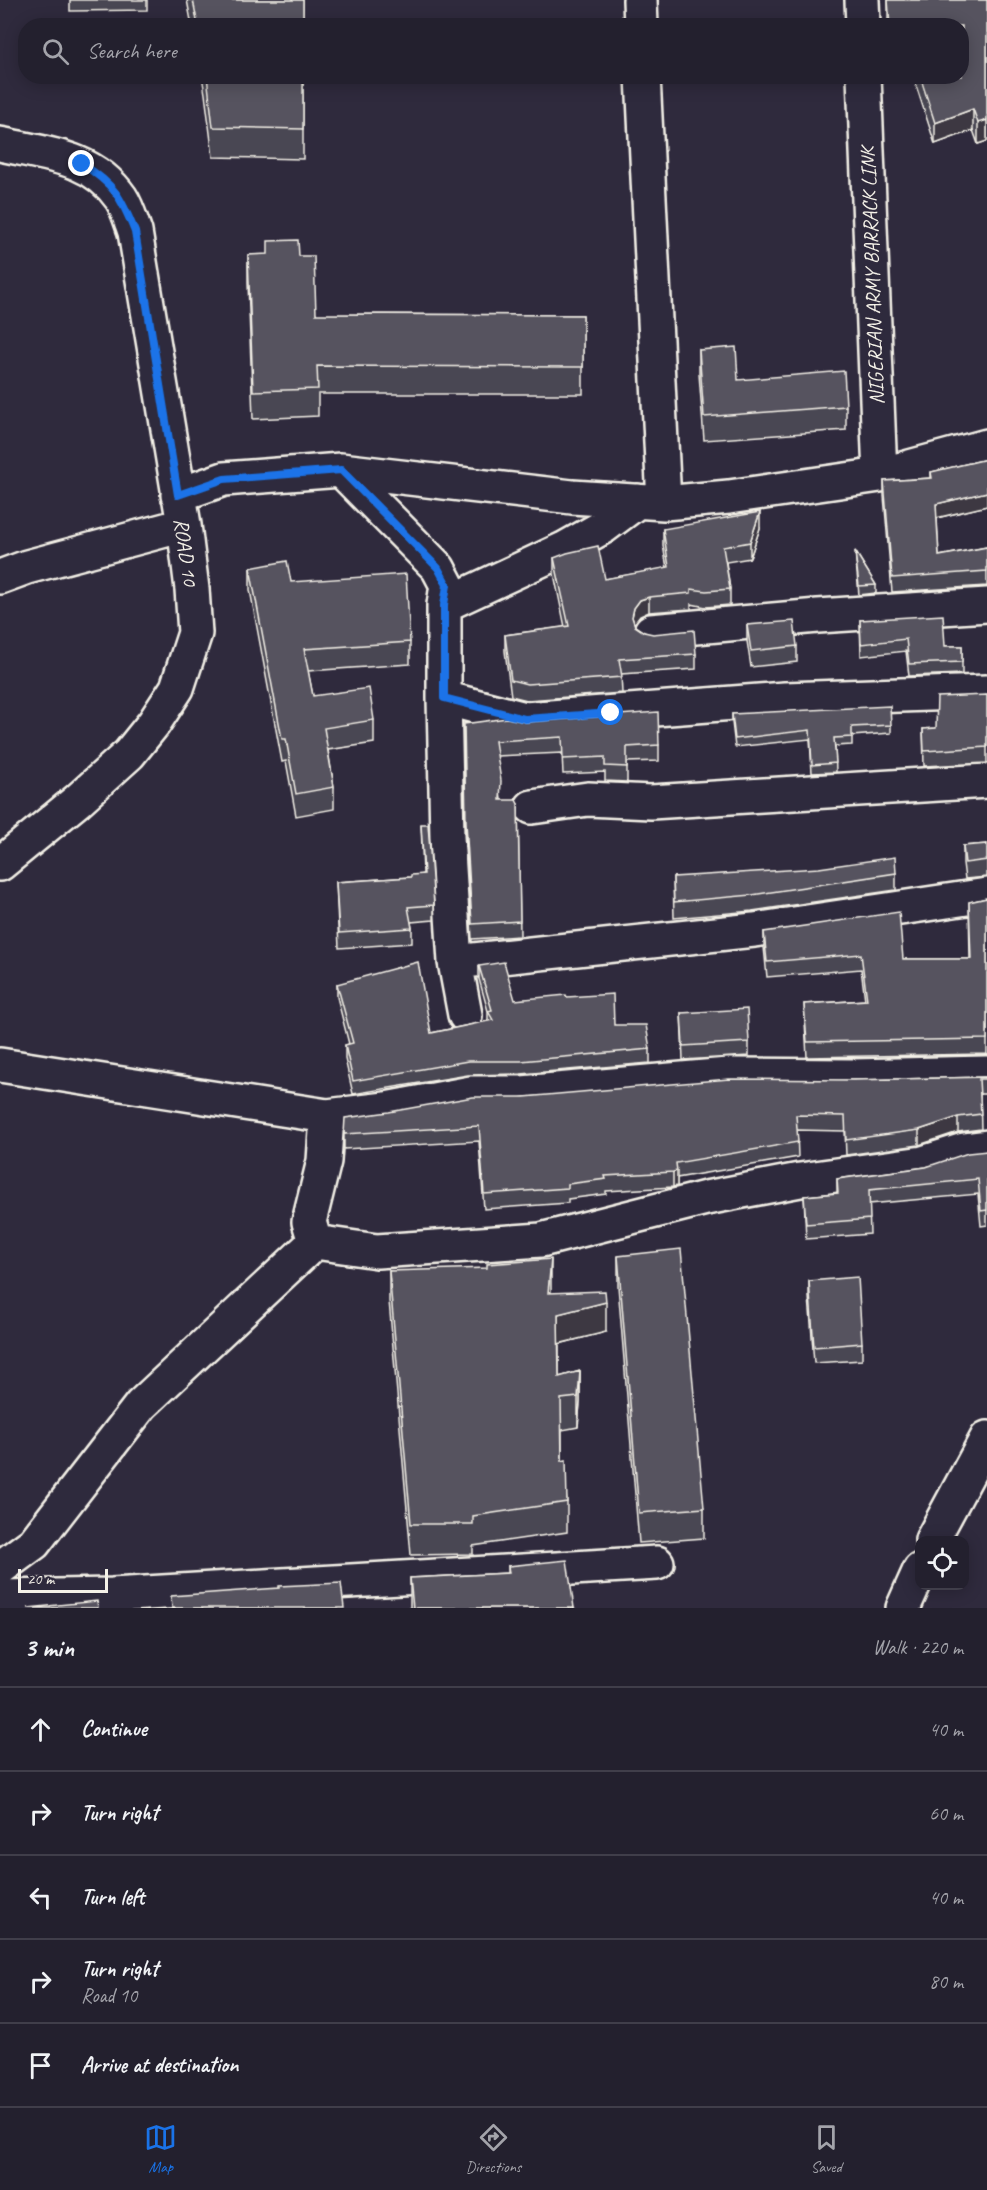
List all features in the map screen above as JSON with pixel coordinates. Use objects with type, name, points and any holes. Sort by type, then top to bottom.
[{"type":"street","points":[[640,0],[641,18]]},
{"type":"street","points":[[862,0],[863,18]]},
{"type":"street","points":[[643,84],[651,502]]},
{"type":"street","name":"NIGERIAN ARMY BARRACK LINK","points":[[864,84],[879,475]]},
{"type":"street","name":"ROAD 10","points":[[0,144],[60,157],[82,164],[99,175],[121,198],[135,232],[181,510],[192,589],[195,633],[177,688],[154,723],[129,754],[77,801],[0,864]]},
{"type":"street","points":[[0,577],[181,510],[224,479],[341,470],[572,497],[651,502],[729,497],[879,475],[987,447]]},
{"type":"street","points":[[341,470],[438,568],[447,585],[444,605],[447,837],[454,962],[465,1015]]},
{"type":"street","points":[[444,605],[564,549],[651,502]]},
{"type":"street","points":[[651,631],[818,616],[987,605]]},
{"type":"street","points":[[444,698],[525,719],[785,699],[987,692]]},
{"type":"street","points":[[531,807],[588,799],[651,802],[987,781]]},
{"type":"street","points":[[454,962],[754,930],[987,896]]},
{"type":"street","points":[[0,1065],[327,1116],[386,1109],[411,1102],[471,1093],[522,1093],[728,1075],[853,1076],[987,1073]]},
{"type":"street","points":[[315,1242],[309,1222],[324,1161],[327,1116]]},
{"type":"street","points":[[315,1242],[377,1251],[541,1240],[706,1198],[800,1180],[923,1163],[964,1150],[987,1147]]},
{"type":"street","points":[[0,1568],[34,1543],[141,1405],[315,1242]]},
{"type":"street","points":[[934,1536],[987,1438]]},
{"type":"street","points":[[0,1597],[113,1601],[657,1563]]},
{"type":"street","points":[[903,1608],[915,1581]]},
{"type":"building","points":[[193,0],[303,0],[303,18],[196,18]]},
{"type":"building","points":[[888,0],[987,0],[987,120],[978,123],[973,109],[935,123],[923,84],[969,84],[969,18],[889,18]]},
{"type":"building","points":[[208,84],[303,84],[303,129],[213,127]]},
{"type":"building","points":[[298,240],[299,256],[314,256],[316,314],[583,315],[583,367],[317,366],[318,389],[253,391],[248,255],[268,254],[268,241]]},
{"type":"building","points":[[736,347],[738,380],[844,371],[846,406],[704,417],[699,350]]},
{"type":"building","points":[[987,459],[987,492],[936,504],[939,556],[987,547],[987,571],[892,578],[884,481],[932,478],[931,472]]},
{"type":"building","points":[[760,512],[750,542],[723,547],[730,589],[706,591],[691,589],[691,593],[649,597],[640,600],[634,608],[632,617],[635,626],[644,632],[653,634],[694,630],[696,654],[619,659],[622,677],[527,684],[511,680],[505,635],[569,626],[554,558],[598,546],[605,579],[669,567],[663,529]]},
{"type":"building","points":[[855,551],[876,585],[859,586]]},
{"type":"building","points":[[287,561],[291,582],[406,574],[410,642],[304,649],[313,696],[369,688],[374,720],[324,728],[334,787],[296,794],[286,739],[282,739],[250,568]]},
{"type":"building","points":[[943,615],[945,646],[962,646],[962,662],[909,664],[906,639],[861,644],[860,620]]},
{"type":"building","points":[[794,621],[797,646],[751,651],[747,625]]},
{"type":"building","points":[[987,695],[987,747],[924,751],[923,729],[936,728],[937,697]]},
{"type":"building","points":[[890,706],[891,725],[852,727],[852,737],[834,738],[836,763],[812,765],[810,730],[735,739],[732,714]]},
{"type":"building","points":[[658,712],[659,745],[627,747],[627,767],[605,766],[605,757],[563,759],[562,737],[495,741],[501,781],[500,800],[516,800],[518,804],[520,921],[472,924],[466,822],[464,724],[507,718],[526,722]]},
{"type":"building","points":[[421,824],[428,824],[434,905],[408,907],[412,928],[339,933],[336,882],[411,877],[411,875],[424,874]]},
{"type":"building","points":[[987,844],[987,860],[965,863],[963,846]]},
{"type":"building","points":[[895,857],[896,873],[752,895],[674,902],[673,877],[819,868]]},
{"type":"building","points":[[987,898],[987,1039],[807,1042],[804,1004],[867,1000],[861,954],[767,962],[764,932],[899,912],[903,959],[971,959],[969,902]]},
{"type":"building","points":[[418,962],[431,1033],[493,1020],[488,1011],[492,1010],[479,966],[504,962],[515,1000],[566,995],[567,997],[613,994],[614,1025],[646,1025],[650,1049],[521,1061],[468,1061],[353,1081],[345,1045],[353,1043],[337,984]]},
{"type":"building","points":[[747,1009],[749,1042],[683,1046],[681,1013]]},
{"type":"building","points":[[987,1077],[987,1079],[979,1079],[981,1114],[958,1117],[919,1130],[846,1140],[845,1116],[796,1115],[798,1142],[676,1163],[677,1171],[673,1172],[605,1176],[606,1179],[568,1184],[568,1188],[484,1194],[479,1126],[344,1134],[345,1118],[473,1097],[524,1097],[729,1079],[853,1080]]},
{"type":"building","points":[[987,1151],[987,1210],[981,1211],[978,1179],[869,1190],[870,1219],[806,1224],[804,1196],[838,1193],[837,1179],[926,1167],[968,1153]]},
{"type":"building","points":[[681,1249],[704,1508],[639,1513],[618,1256]]},
{"type":"building","points":[[551,1259],[548,1293],[605,1291],[606,1302],[558,1314],[559,1377],[580,1371],[578,1397],[561,1399],[562,1461],[566,1460],[567,1502],[473,1516],[473,1524],[411,1524],[389,1271],[487,1268],[487,1264]]},
{"type":"building","points":[[858,1277],[862,1343],[814,1347],[809,1281]]},
{"type":"building","points":[[567,1560],[574,1608],[413,1608],[410,1578],[509,1573],[508,1566]]},
{"type":"building","points":[[341,1583],[344,1608],[172,1608],[171,1596]]},
{"type":"building","points":[[97,1601],[98,1608],[28,1608]]},
{"type":"route","points":[[82,164],[99,175],[121,198],[135,232],[178,495],[224,479],[341,470],[438,568],[447,585],[444,605],[444,698],[525,719],[611,713]]}]
